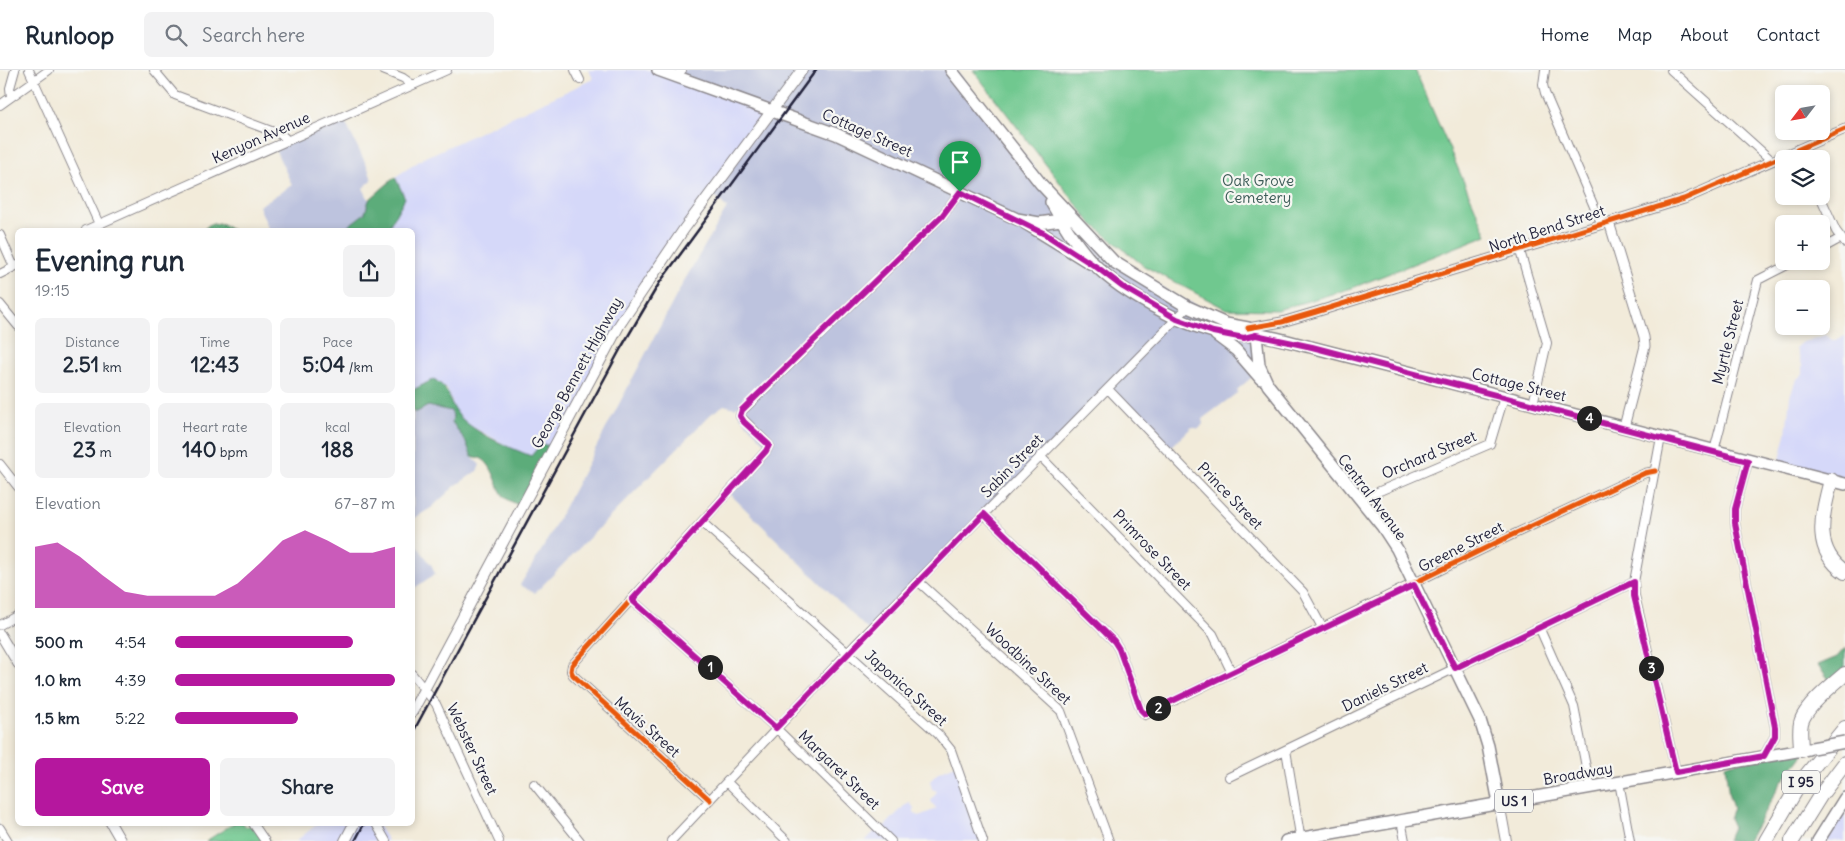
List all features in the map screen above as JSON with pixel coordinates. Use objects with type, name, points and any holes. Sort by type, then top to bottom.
[{"type":"highway","points":[[1831,480],[1822,519],[1822,540],[1831,559],[1845,572]]},
{"type":"highway","points":[[1806,749],[1800,728],[1802,717],[1845,674]]},
{"type":"highway","name":"I 95","points":[[1766,841],[1800,783],[1845,728]]},
{"type":"highway","name":"I 95","points":[[1792,841],[1820,796],[1845,763]]},
{"type":"main road","name":"Cottage Street","points":[[658,70],[679,74],[836,134],[1017,219],[1039,223],[1067,219]]},
{"type":"main road","name":"George Bennett Highway","points":[[415,706],[620,324],[684,229],[802,70]]},
{"type":"main road","points":[[951,70],[1067,219],[1098,268]]},
{"type":"main road","points":[[1017,219],[1177,319],[1213,332],[1236,350],[1268,385]]},
{"type":"main road","points":[[1067,219],[1114,262],[1188,307],[1226,324],[1252,332]]},
{"type":"main road","name":"Cottage Street","points":[[1213,332],[1244,338],[1252,332],[1624,427],[1748,461],[1845,484]]},
{"type":"main road","name":"Central Avenue","points":[[1252,332],[1259,365],[1268,385],[1390,537],[1414,585],[1485,734],[1506,841]]},
{"type":"main road","name":"Broadway","points":[[1286,841],[1301,840],[1401,820],[1845,742]]},
{"type":"main road","points":[[1818,841],[1845,798]]},
{"type":"main road","points":[[345,841],[353,826]]},
{"type":"street","points":[[11,97],[10,88],[15,70]]},
{"type":"street","points":[[29,70],[99,224]]},
{"type":"street","points":[[0,105],[49,70]]},
{"type":"street","points":[[154,70],[174,95],[282,135],[287,140]]},
{"type":"street","points":[[383,70],[403,78],[412,85]]},
{"type":"street","name":"Kenyon Avenue","points":[[90,228],[447,70]]},
{"type":"street","points":[[575,70],[580,80]]},
{"type":"street","points":[[1546,70],[1543,85],[1544,93],[1606,223],[1644,337],[1645,346],[1624,427]]},
{"type":"street","points":[[1671,70],[1772,160]]},
{"type":"street","name":"North Bend Street","points":[[1252,332],[1684,199],[1845,129]]},
{"type":"street","points":[[632,600],[766,451],[769,445],[744,422],[740,416],[742,410],[942,216],[960,192]]},
{"type":"street","points":[[1825,205],[1843,240],[1830,245]]},
{"type":"street","points":[[0,235],[15,264]]},
{"type":"street","points":[[1520,251],[1547,343],[1533,404]]},
{"type":"street","points":[[0,274],[15,266]]},
{"type":"street","name":"Myrtle Street","points":[[1714,451],[1758,280],[1777,270]]},
{"type":"street","points":[[0,304],[15,322]]},
{"type":"street","name":"Sabin Street","points":[[671,841],[776,728],[1040,456],[1188,307]]},
{"type":"street","name":"Prince Street","points":[[1108,388],[1303,592],[1322,630]]},
{"type":"street","name":"Orchard Street","points":[[1360,499],[1490,444],[1504,397]]},
{"type":"street","points":[[1661,437],[1634,582],[1634,596],[1676,772]]},
{"type":"street","name":"Primrose Street","points":[[1040,456],[1213,634],[1232,673]]},
{"type":"street","points":[[1748,461],[1734,518],[1775,727],[1775,736],[1764,756]]},
{"type":"street","points":[[0,464],[15,483]]},
{"type":"street","name":"Greene Street","points":[[984,514],[1114,641],[1119,649],[1141,710],[1145,714],[1322,630],[1512,535],[1645,473],[1655,471]]},
{"type":"street","name":"Japonica Street","points":[[703,523],[938,734],[951,750],[983,841]]},
{"type":"street","name":"Woodbine Street","points":[[919,582],[1061,711],[1109,841]]},
{"type":"street","name":"Daniels Street","points":[[1230,778],[1634,582]]},
{"type":"street","name":"Mavis Street","points":[[632,600],[572,665],[571,671],[600,701],[710,800]]},
{"type":"street","name":"Margaret Street","points":[[632,600],[776,728],[892,841]]},
{"type":"street","points":[[0,625],[15,617]]},
{"type":"street","points":[[1539,628],[1574,706],[1590,787]]},
{"type":"street","points":[[0,634],[15,659]]},
{"type":"street","name":"Webster Street","points":[[415,678],[436,704],[499,841]]},
{"type":"street","points":[[1286,750],[1301,840]]},
{"type":"street","points":[[727,782],[787,841]]},
{"type":"street","points":[[1619,782],[1630,841]]},
{"type":"street","points":[[534,784],[580,841]]},
{"type":"street","points":[[1401,820],[1405,841]]},
{"type":"street","points":[[112,826],[121,841]]},
{"type":"street","points":[[255,826],[265,841]]},
{"type":"street","points":[[377,826],[386,841]]},
{"type":"street","points":[[0,828],[8,841]]},
{"type":"shaded area","points":[[589,70],[672,70],[775,111],[658,267],[555,447],[531,456],[513,449],[467,424],[455,411],[447,389],[434,380],[415,389],[415,228],[388,228],[405,198],[395,177],[424,158],[593,79]]},
{"type":"shaded area","points":[[672,70],[956,70],[1094,242],[1174,295],[1234,322],[1273,321],[1261,334],[1258,372],[1238,389],[1237,393],[1202,419],[1203,424],[1199,429],[1192,427],[1170,448],[1111,387],[869,631],[730,494],[769,447],[740,416],[738,405],[735,408],[724,405],[711,414],[535,593],[520,585],[544,546],[684,281],[727,208],[713,194],[775,111]]},
{"type":"shaded area","points":[[343,118],[372,180],[363,188],[369,200],[365,213],[346,228],[268,228],[259,206],[292,185],[274,147]]},
{"type":"shaded area","points":[[1826,335],[1833,341],[1845,336],[1845,481],[1779,464],[1786,434],[1790,396],[1796,380],[1802,375],[1802,365],[1796,348],[1803,342]]},
{"type":"shaded area","points":[[428,406],[451,411],[453,416],[452,422],[466,442],[472,457],[480,465],[477,471],[455,486],[431,508],[415,518],[415,412]]},
{"type":"shaded area","points":[[415,543],[432,566],[435,574],[415,588]]},
{"type":"shaded area","points":[[958,764],[986,841],[865,841],[880,826],[885,826],[904,806],[910,803],[914,808],[914,812],[919,816],[936,809],[931,801],[937,791],[932,789],[930,781],[939,772]]},
{"type":"shaded area","points":[[1845,799],[1845,841],[1817,841]]},
{"type":"shaded area","points":[[315,826],[379,826],[388,841],[296,841]]},
{"type":"green space","name":"Oak Grove Cemetery","points":[[973,70],[1415,70],[1487,235],[1352,288],[1277,310],[1226,309],[1144,266],[1091,223]]},
{"type":"green space","points":[[395,177],[405,198],[388,228],[346,228],[365,213],[369,200]]},
{"type":"green space","points":[[210,224],[221,224],[229,228],[205,228]]},
{"type":"green space","points":[[434,379],[446,390],[455,410],[469,424],[490,438],[531,456],[541,444],[555,447],[520,506],[504,497],[492,471],[484,460],[472,457],[466,442],[452,422],[453,416],[451,411],[428,406],[415,412],[415,389]]},
{"type":"green space","points":[[1845,648],[1845,675],[1833,685],[1818,665],[1837,657]]},
{"type":"green space","points":[[1807,750],[1781,783],[1748,841],[1727,841],[1733,827],[1729,818],[1733,808],[1729,796],[1725,764]]},
{"type":"green space","points":[[230,826],[258,826],[270,841],[206,841]]},
{"type":"railway","points":[[415,728],[621,348],[660,282],[816,70]]},
{"type":"railway","points":[[355,841],[363,826]]},
{"type":"cycle path","points":[[1248,328],[1282,322],[1316,312],[1684,199],[1845,129]]},
{"type":"cycle path","points":[[710,800],[573,675],[571,671],[572,665],[766,451],[769,445],[740,416],[742,411],[942,216],[960,192]]},
{"type":"cycle path","points":[[984,514],[1114,641],[1119,649],[1141,710],[1145,715],[1512,535],[1645,473],[1655,471]]},
{"type":"route","points":[[960,192],[1045,234],[1098,268],[1123,287],[1177,319],[1213,332],[1244,338],[1256,335],[1312,347],[1748,461],[1734,518],[1775,727],[1775,736],[1764,756],[1676,772],[1634,596],[1634,582],[1455,668],[1414,585],[1145,714],[1141,710],[1119,649],[1114,641],[984,514],[776,728],[730,684],[632,600],[766,451],[769,445],[744,422],[740,416],[742,410],[942,216],[960,192]]}]
